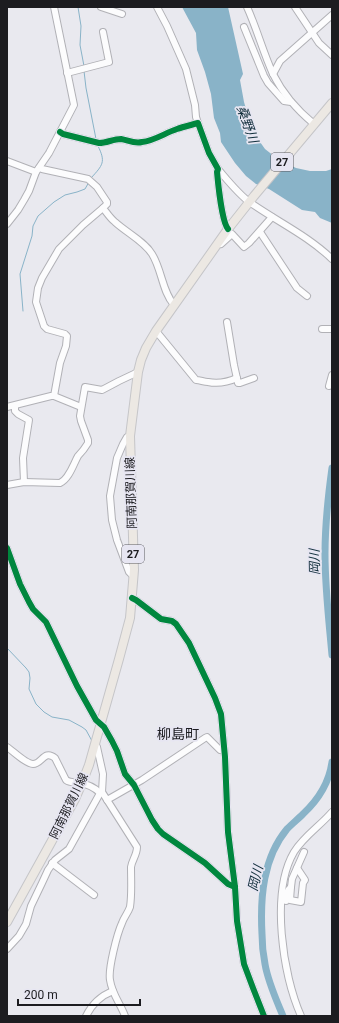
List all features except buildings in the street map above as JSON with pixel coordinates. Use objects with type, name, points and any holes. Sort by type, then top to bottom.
[{"type":"main road","name":"阿南那賀川線","points":[[7,922],[75,799],[82,783],[101,724],[128,628],[133,576],[130,436],[138,372],[141,360],[156,331],[228,229],[332,103]]},
{"type":"street","points":[[7,224],[24,200],[37,170],[49,153],[74,106],[54,7]]},
{"type":"street","points":[[101,7],[122,14]]},
{"type":"street","points":[[157,7],[186,69],[195,105],[196,117],[209,153],[218,170],[240,194],[252,199],[272,217],[304,237],[332,259]]},
{"type":"street","points":[[247,7],[273,74],[291,102],[312,127]]},
{"type":"street","points":[[296,7],[319,43],[332,55]]},
{"type":"street","points":[[273,74],[280,61],[332,15]]},
{"type":"street","points":[[244,27],[268,83],[284,101],[291,102]]},
{"type":"street","points":[[67,73],[109,62],[103,32]]},
{"type":"street","points":[[198,93],[198,123]]},
{"type":"street","points":[[60,132],[99,143],[105,143],[117,139],[135,143],[155,139],[177,129],[198,123]]},
{"type":"street","points":[[7,161],[37,170],[42,169],[88,179],[97,187],[107,202],[107,204],[83,225],[59,250],[38,288],[36,302],[44,326],[47,329],[65,334],[67,336],[54,396]]},
{"type":"street","points":[[218,170],[221,203],[228,229]]},
{"type":"street","points":[[103,208],[114,222],[141,242],[152,254],[158,266],[168,297],[174,305]]},
{"type":"street","points":[[218,244],[222,244],[232,234],[244,247],[260,232],[272,217]]},
{"type":"street","points":[[260,232],[297,288],[307,296]]},
{"type":"street","points":[[227,322],[238,383],[254,378]]},
{"type":"street","points":[[322,330],[332,329]]},
{"type":"street","points":[[156,331],[196,380],[213,383],[227,382],[237,378]]},
{"type":"street","points":[[7,485],[24,482],[62,482],[88,443],[80,416],[85,387],[102,390],[119,380],[138,372]]},
{"type":"street","points":[[329,386],[332,375]]},
{"type":"street","points":[[7,407],[54,396],[81,407]]},
{"type":"street","points":[[15,406],[15,411],[29,420],[23,458],[24,482]]},
{"type":"street","points":[[130,436],[127,437],[117,458],[110,496],[112,520],[117,540],[129,572],[133,576]]},
{"type":"street","points":[[7,548],[28,602],[46,622],[77,686],[96,720],[104,727],[112,741],[125,774],[134,785],[141,801],[158,829],[205,863],[228,884],[235,887]]},
{"type":"street","points":[[132,598],[161,619],[172,621],[176,624],[189,643],[221,714],[225,757],[228,832],[235,887],[237,922],[244,964],[264,1016]]},
{"type":"street","points":[[107,800],[154,773],[207,737],[220,750],[224,750]]},
{"type":"street","points":[[7,949],[19,936],[26,924],[31,906],[52,863],[69,849],[101,793],[103,774],[95,744]]},
{"type":"street","points":[[7,747],[28,763],[32,764],[36,764],[46,756],[52,755],[66,780],[69,782],[82,783],[92,786],[101,793],[137,847],[137,852],[131,866],[132,884],[130,907],[118,933],[110,970],[113,991],[125,1016]]},
{"type":"street","points":[[301,1016],[292,987],[282,942],[281,914],[284,879],[293,854],[300,843],[332,812]]},
{"type":"street","points":[[297,868],[305,880],[303,883],[301,902],[290,900],[294,872],[304,852]]},
{"type":"street","points":[[52,863],[94,895]]},
{"type":"street","points":[[281,914],[284,910],[287,892],[291,888]]},
{"type":"street","points":[[86,1016],[90,1008],[97,1000],[113,991]]},
{"type":"water","name":"桑野川","points":[[182,7],[228,7],[243,74],[240,80],[244,102],[253,132],[265,149],[279,160],[296,168],[310,171],[326,171],[332,169],[332,223],[320,218],[315,212],[302,210],[269,189],[256,184],[246,176],[235,163],[221,142],[220,133],[214,118],[211,94],[197,50],[196,33]]},
{"type":"water","points":[[332,457],[332,482],[327,503]]},
{"type":"waterway","points":[[78,7],[81,26],[80,45],[84,66]]},
{"type":"waterway","points":[[84,71],[96,139]]},
{"type":"waterway","points":[[91,178],[102,163],[102,156],[98,146]]},
{"type":"waterway","points":[[23,311],[20,274],[32,236],[33,226],[38,216],[54,202],[65,195],[85,189],[89,182]]},
{"type":"waterway","name":"岡川","points":[[332,468],[327,511],[325,554],[326,592],[332,655]]},
{"type":"waterway","points":[[7,648],[29,672],[29,689],[36,704],[52,717],[69,720],[82,727],[86,730],[92,741]]},
{"type":"waterway","name":"岡川","points":[[283,1016],[272,990],[263,953],[262,906],[265,878],[268,865],[279,840],[287,829],[318,797],[331,770],[332,762]]},
{"type":"cycle path","points":[[60,132],[99,143],[121,139],[139,142],[151,140],[177,129],[198,123],[209,153],[218,169],[217,172],[221,202],[224,219],[228,229]]},
{"type":"cycle path","points":[[7,548],[20,584],[29,602],[33,609],[46,622],[77,686],[96,720],[104,727],[112,741],[125,774],[134,785],[158,829],[205,863],[228,884],[235,887]]},
{"type":"cycle path","points":[[132,598],[161,619],[172,621],[176,624],[189,643],[221,714],[225,757],[228,832],[235,887],[237,921],[244,964],[264,1016]]},
{"type":"district","name":"柳島町","points":[[178,734]]}]
